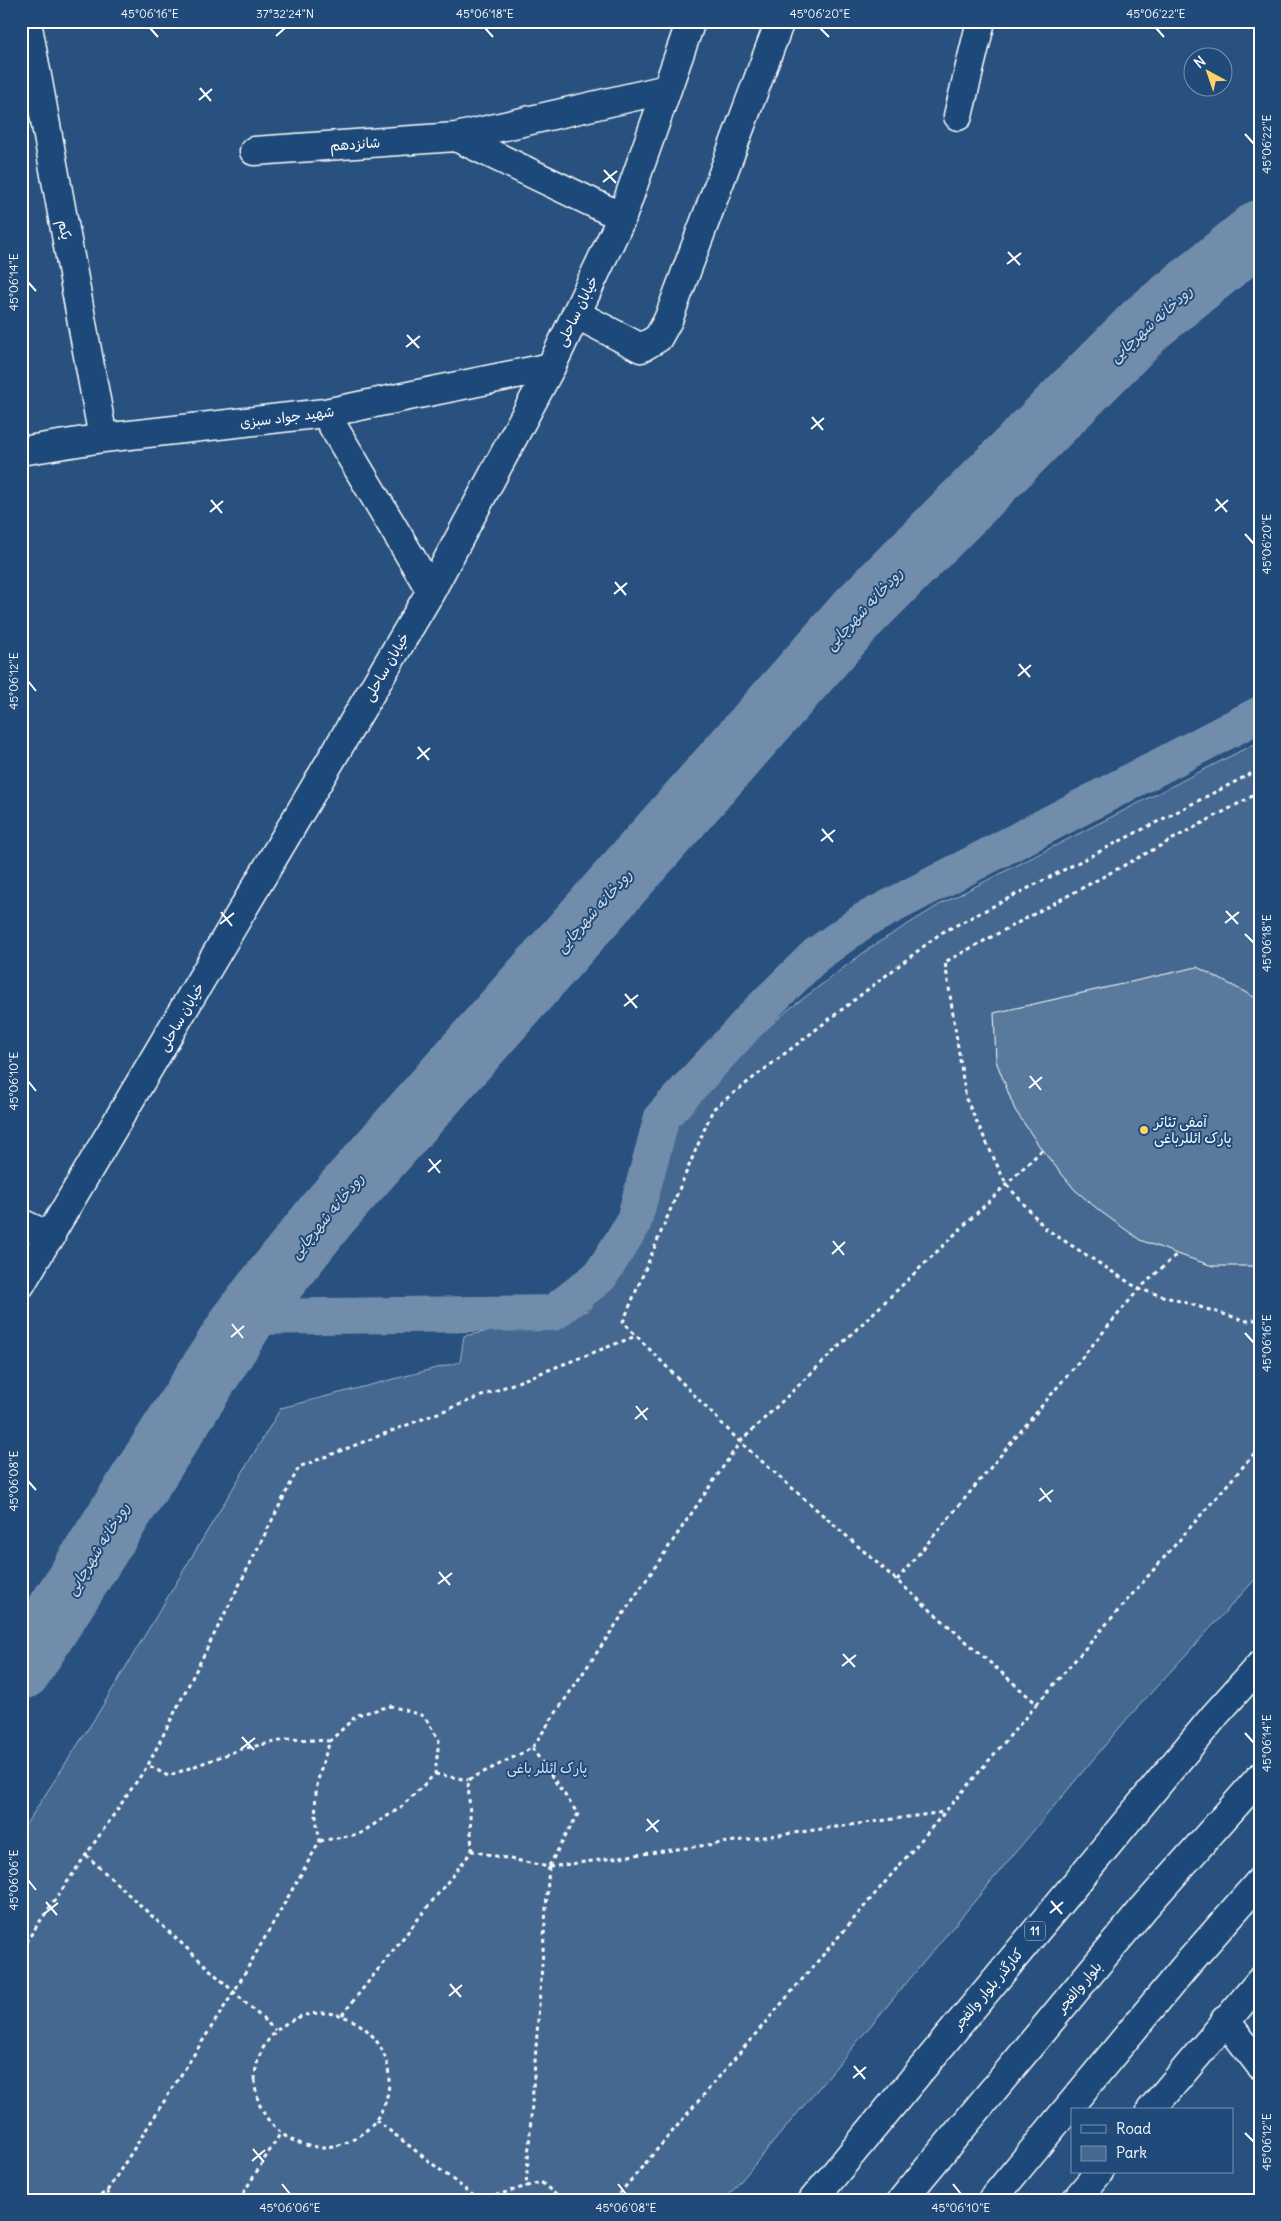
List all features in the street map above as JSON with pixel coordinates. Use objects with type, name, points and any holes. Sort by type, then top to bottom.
[{"type":"main road","name":"یکم","points":[[28,21],[103,438]]},
{"type":"main road","name":"خیابان ساحلی","points":[[21,1284],[51,1237],[431,591],[550,367],[622,217],[691,21]]},
{"type":"main road","points":[[576,314],[641,348],[658,338],[668,320],[780,21]]},
{"type":"main road","points":[[958,116],[981,21]]},
{"type":"main road","name":"شانزدهم","points":[[254,152],[456,137],[667,89]]},
{"type":"main road","points":[[456,137],[622,217]]},
{"type":"main road","name":"شهید جواد سبزی","points":[[21,451],[103,438],[325,413],[550,367]]},
{"type":"main road","points":[[325,413],[431,591]]},
{"type":"main road","points":[[21,1223],[51,1237]]},
{"type":"main road","name":"کنارگذر بلوار والفجر","points":[[813,2200],[1210,1721],[1260,1665]]},
{"type":"main road","name":"بلوار والفجر","points":[[902,2200],[1143,1909],[1260,1777]]},
{"type":"main road","points":[[992,2200],[1183,1969],[1260,1882]]},
{"type":"main road","points":[[1153,2108],[1225,2020],[1260,1981]]},
{"type":"main road","points":[[1225,2020],[1260,2065]]},
{"type":"main road","points":[[1076,2200],[1097,2174]]},
{"type":"path","points":[[1037,1704],[740,1442],[623,1322],[712,1109],[941,933],[1260,769]]},
{"type":"path","points":[[1260,792],[945,962],[966,1099],[1006,1184],[1046,1229],[1140,1289],[1247,1321],[1260,1319]]},
{"type":"path","points":[[435,1774],[468,1780],[532,1748],[740,1442],[1042,1150]]},
{"type":"path","points":[[897,1580],[1140,1289],[1177,1254]]},
{"type":"path","points":[[21,1949],[148,1765],[299,1467],[636,1336]]},
{"type":"path","points":[[614,2200],[1037,1704],[1260,1448]]},
{"type":"path","points":[[94,2200],[107,2191],[235,1990],[320,1841],[315,1818],[316,1783],[330,1741],[357,1715],[391,1706],[424,1716],[439,1740],[435,1774],[400,1808],[360,1834],[320,1841]]},
{"type":"path","points":[[148,1765],[168,1776],[241,1749],[290,1739],[330,1741]]},
{"type":"path","points":[[526,2187],[549,1867],[578,1814],[532,1748]]},
{"type":"path","points":[[342,2015],[472,1851],[468,1780]]},
{"type":"path","points":[[472,1851],[549,1867],[945,1812]]},
{"type":"path","points":[[86,1855],[235,1990],[276,2030]]},
{"type":"path","points":[[318,2012],[342,2015],[361,2025],[376,2040],[386,2059],[389,2080],[386,2101],[376,2120],[361,2135],[342,2144],[320,2148],[299,2144],[280,2134],[264,2117],[255,2095],[254,2072],[261,2049],[276,2030],[295,2017],[318,2012]]},
{"type":"path","points":[[376,2120],[479,2200],[541,2182],[562,2200]]},
{"type":"path","points":[[239,2200],[280,2134]]},
{"type":"path","points":[[107,2191],[112,2200]]},
{"type":"green space","name":"پارک ائللر باغی","points":[[1260,741],[1260,1574],[1126,1720],[725,2200],[21,2200],[21,1832],[97,1715],[281,1408],[460,1362],[464,1336],[587,1311],[623,1267],[641,1227],[662,1148],[696,1090],[788,1010],[871,947],[939,905]]},
{"type":"building","name":"آمفی تئاتر پارک ائللرباغی","points":[[1197,967],[1260,1000],[1260,1266],[1213,1266],[1177,1254],[1140,1240],[1100,1211],[1075,1190],[1042,1150],[1015,1110],[996,1061],[994,1013]]},
{"type":"waterway","name":"رودخانه شهرچایی","points":[[21,1669],[245,1317],[328,1213],[858,613],[1147,323],[1260,231]]},
{"type":"waterway","points":[[245,1317],[553,1313],[600,1276],[633,1224],[662,1117],[760,1010],[816,955],[863,921],[1260,714]]},
{"type":"place","name":"آمفی تئاتر پارک ائللرباغی","points":[[1144,1130]]}]
